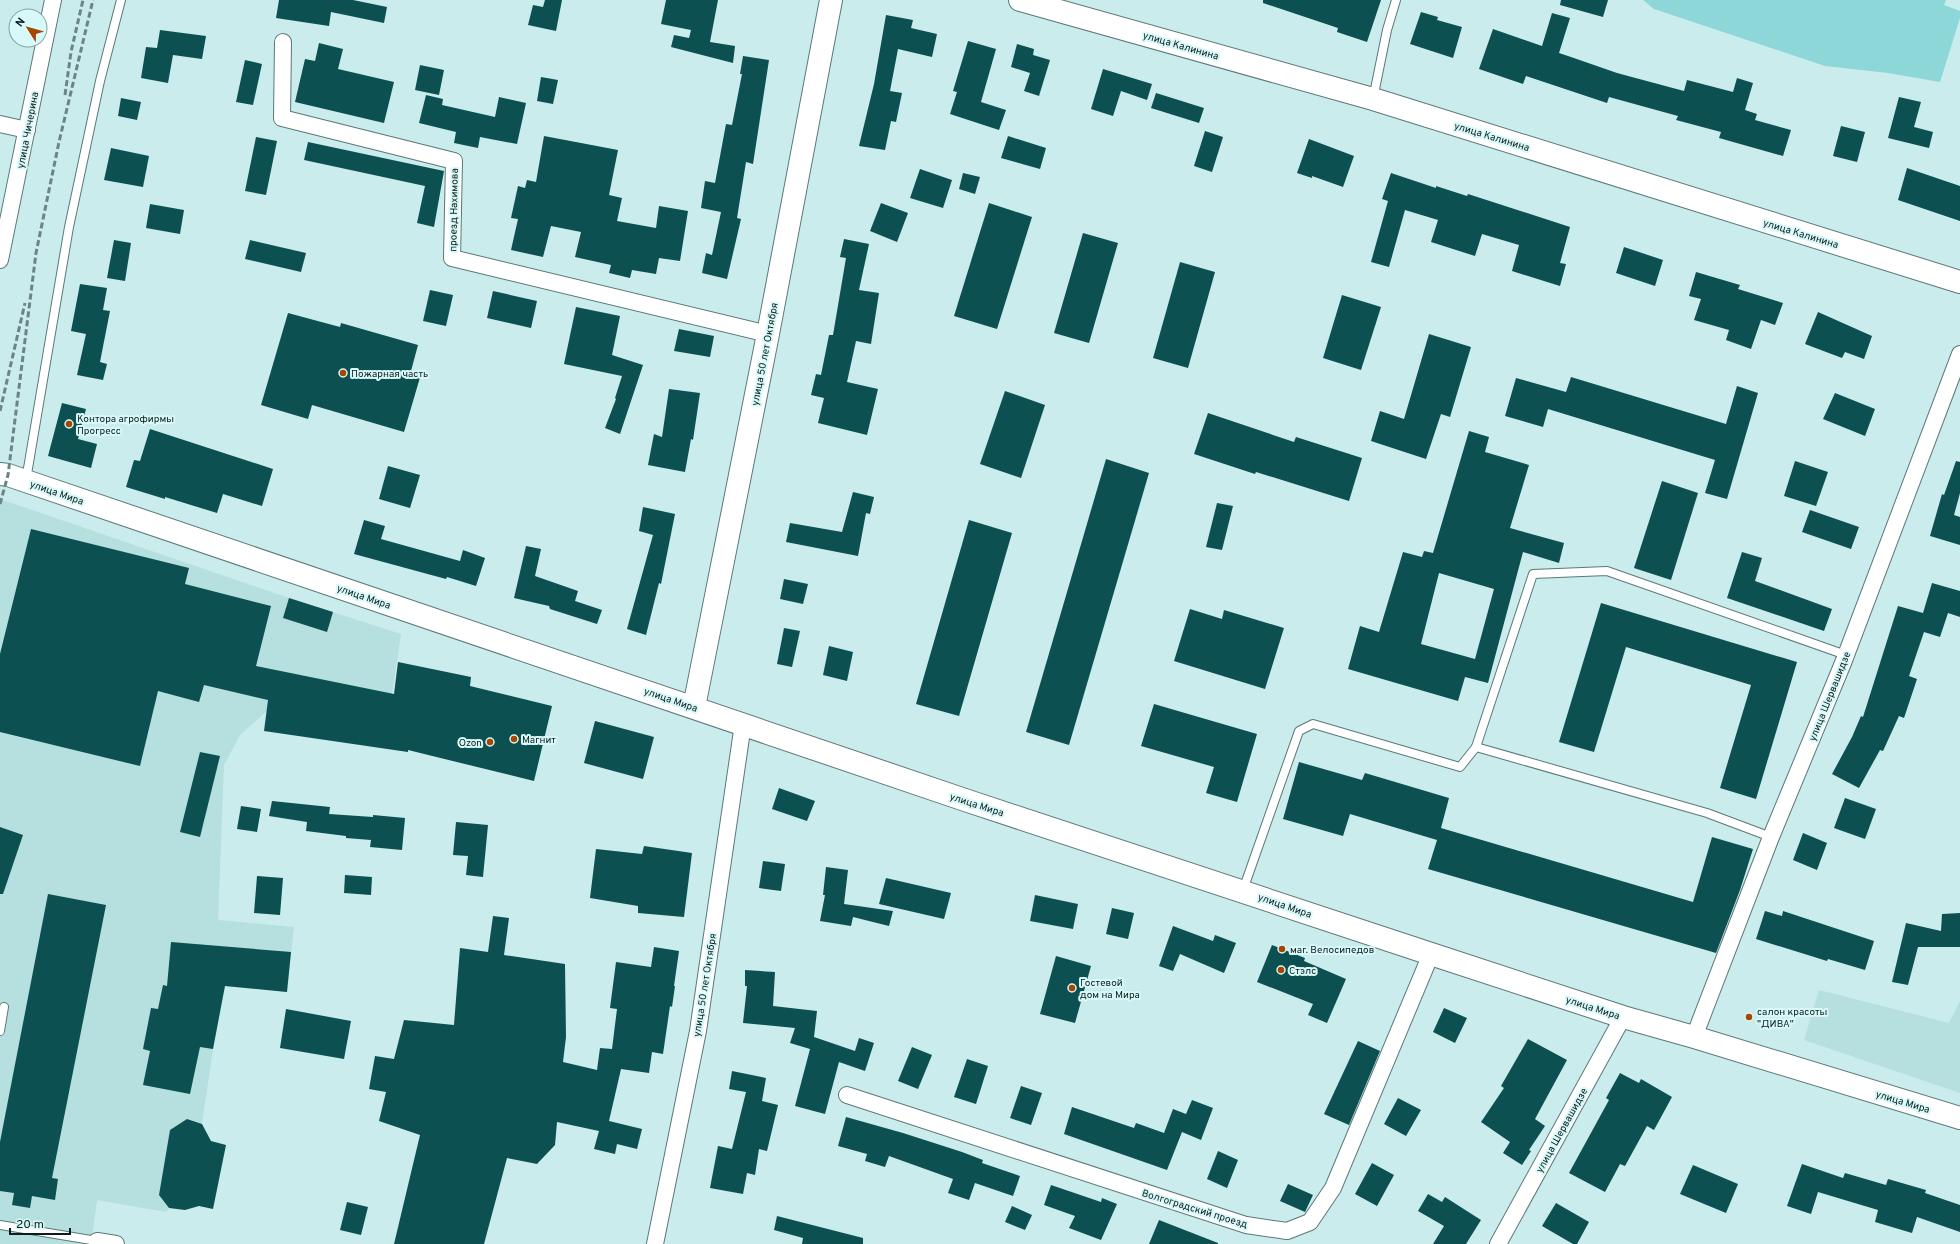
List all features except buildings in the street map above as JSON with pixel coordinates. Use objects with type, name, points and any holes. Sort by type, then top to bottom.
[{"type":"street","name":"улица Чичерина","points":[[0,260],[53,0]]},
{"type":"street","name":"улица 50 лет Октября","points":[[694,707],[768,334],[831,0]]},
{"type":"street","name":"улица Калинина","points":[[1020,0],[1373,99],[1960,282]]},
{"type":"street","name":"проезд Нахимова","points":[[283,42],[282,118],[454,161],[452,258],[768,334]]},
{"type":"street","points":[[0,124],[27,130]]},
{"type":"street","name":"улица Шервашидзе","points":[[1694,1037],[1771,837],[1846,655],[1960,354]]},
{"type":"street","name":"улица Мира","points":[[0,474],[26,481],[965,800],[1431,954],[1623,1017],[1694,1037],[1960,1118]]},
{"type":"street","name":"улица 50 лет Октября","points":[[654,1244],[698,1031],[743,724]]},
{"type":"street","name":"Волгоградский проезд","points":[[847,1095],[1246,1224],[1287,1231],[1310,1222],[1333,1188],[1431,954]]},
{"type":"street","name":"улица Шервашидзе","points":[[1498,1244],[1623,1017]]},
{"type":"street","points":[[97,1240],[116,1244]]},
{"type":"lane","points":[[26,481],[69,227],[100,80],[121,0]]},
{"type":"lane","points":[[1373,99],[1387,30],[1396,0]]},
{"type":"lane","points":[[1243,891],[1299,731],[1313,724],[1460,767],[1476,747],[1533,574],[1607,571],[1846,655]]},
{"type":"lane","points":[[1476,747],[1707,813],[1771,837]]},
{"type":"lane","points":[[0,1030],[4,1007]]},
{"type":"lane","points":[[0,1225],[97,1240]]},
{"type":"shaded area","points":[[1643,0],[1946,0],[1944,5],[1960,11],[1960,18],[1940,82],[1888,73],[1825,66],[1654,9]]},
{"type":"shaded area","points":[[0,499],[289,598],[401,634],[392,694],[277,702],[240,735],[224,765],[218,920],[294,927],[287,992],[224,986],[202,1124],[187,1119],[170,1131],[159,1195],[169,1208],[166,1212],[97,1200],[91,1244],[0,1244]]},
{"type":"shaded area","points":[[1819,990],[1949,1023],[1960,1001],[1960,1093],[1804,1040]]},
{"type":"railway","points":[[65,95],[71,52],[83,0]]},
{"type":"railway","points":[[0,504],[8,475],[36,253],[59,142],[93,0]]},
{"type":"railway","points":[[0,411],[25,303]]},
{"type":"place","name":"Пожарная часть","points":[[343,373]]},
{"type":"place","name":"Контора агрофирмы Прогресс","points":[[69,424]]},
{"type":"place","name":"Магнит","points":[[514,739]]},
{"type":"place","name":"Ozon","points":[[490,742]]},
{"type":"place","name":"маг. Велосипедов","points":[[1282,949]]},
{"type":"place","name":"Стэлс","points":[[1281,970]]},
{"type":"place","name":"Гостевой дом на Мира","points":[[1072,988]]},
{"type":"place","name":"салон красоты \"ДИВА\"","points":[[1749,1017]]}]
